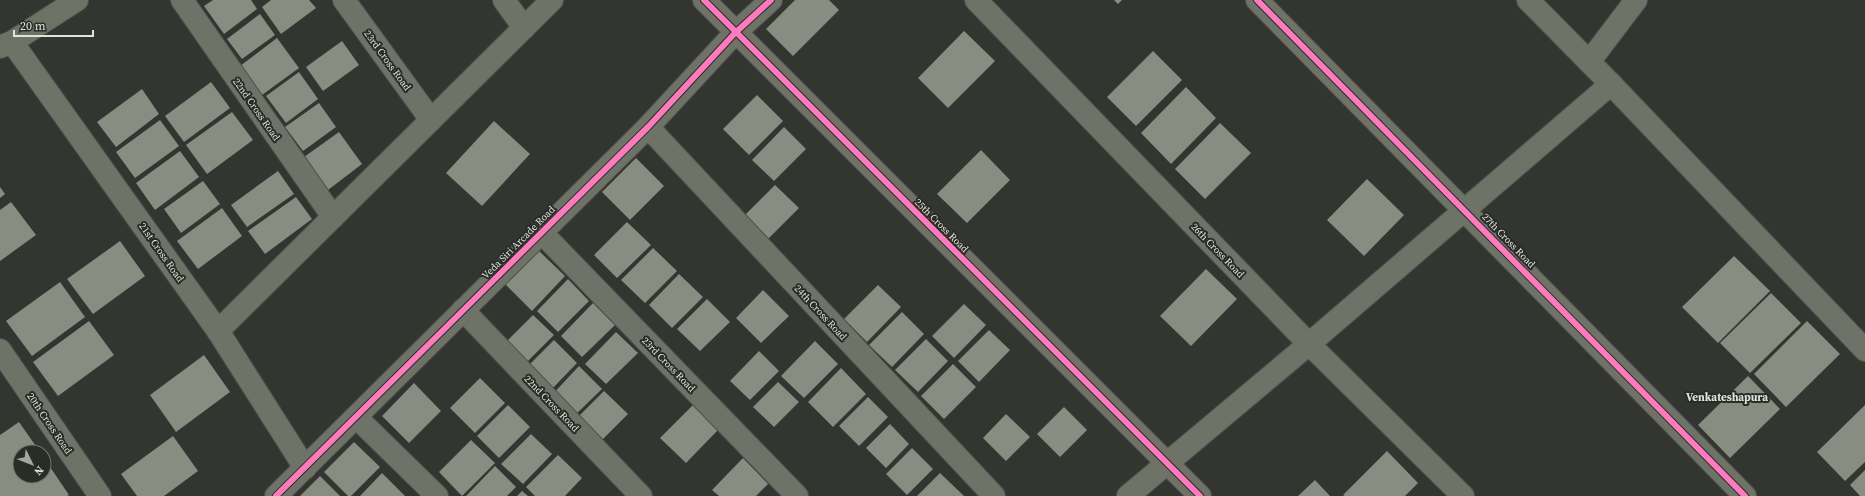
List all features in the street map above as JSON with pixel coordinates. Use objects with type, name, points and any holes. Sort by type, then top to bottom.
[{"type":"main road","points":[[6,45],[77,0]]},
{"type":"street","name":"22nd Cross Road","points":[[182,0],[333,217]]},
{"type":"street","name":"23rd Cross Road","points":[[344,0],[431,120]]},
{"type":"street","points":[[504,0],[524,28]]},
{"type":"street","points":[[218,331],[552,0]]},
{"type":"street","name":"25th Cross Road","points":[[704,0],[735,33],[1200,496]]},
{"type":"street","name":"Veda Siri Arcade Road","points":[[276,496],[648,127],[735,33],[771,0]]},
{"type":"street","name":"26th Cross Road","points":[[976,0],[1309,344],[1463,496]]},
{"type":"street","name":"27th Cross Road","points":[[1257,0],[1745,496]]},
{"type":"street","points":[[1528,0],[1611,84],[1865,350]]},
{"type":"street","points":[[1589,62],[1636,0]]},
{"type":"street","name":"21st Cross Road","points":[[6,45],[218,331],[305,468]]},
{"type":"street","points":[[1128,496],[1309,344],[1611,84]]},
{"type":"street","name":"24th Cross Road","points":[[648,127],[994,496]]},
{"type":"street","name":"23rd Cross Road","points":[[542,233],[797,496]]},
{"type":"street","name":"22nd Cross Road","points":[[463,310],[641,496]]},
{"type":"street","name":"20th Cross Road","points":[[0,350],[100,496]]},
{"type":"street","points":[[356,417],[436,496]]},
{"type":"building","points":[[213,0],[251,0],[257,9],[224,34],[204,6]]},
{"type":"building","points":[[271,0],[309,0],[316,8],[281,34],[262,7]]},
{"type":"building","points":[[795,0],[829,0],[839,10],[793,56],[766,29]]},
{"type":"building","points":[[1114,0],[1122,0],[1118,4]]},
{"type":"building","points":[[260,14],[275,35],[242,59],[227,39]]},
{"type":"building","points":[[964,31],[995,61],[948,108],[918,78]]},
{"type":"building","points":[[277,38],[299,68],[262,95],[240,66]]},
{"type":"building","points":[[342,41],[359,65],[323,91],[306,67]]},
{"type":"building","points":[[1153,51],[1182,80],[1136,126],[1107,97]]},
{"type":"building","points":[[299,72],[318,99],[286,123],[266,96]]},
{"type":"building","points":[[211,82],[230,108],[184,142],[165,116]]},
{"type":"building","points":[[1186,87],[1216,118],[1171,164],[1141,133]]},
{"type":"building","points":[[142,89],[159,114],[116,147],[97,122]]},
{"type":"building","points":[[757,95],[783,121],[749,155],[723,129]]},
{"type":"building","points":[[319,103],[336,127],[303,151],[285,127]]},
{"type":"building","points":[[232,112],[253,140],[207,174],[186,145]]},
{"type":"building","points":[[160,120],[179,146],[135,178],[116,152]]},
{"type":"building","points":[[494,121],[530,154],[482,206],[446,173]]},
{"type":"building","points":[[1220,123],[1251,153],[1205,199],[1175,169]]},
{"type":"building","points":[[784,127],[806,149],[774,181],[752,160]]},
{"type":"building","points":[[339,132],[362,164],[328,190],[304,157]]},
{"type":"building","points":[[981,150],[1010,180],[967,223],[937,194]]},
{"type":"building","points":[[180,151],[199,177],[155,210],[136,183]]},
{"type":"building","points":[[636,158],[664,186],[630,220],[602,192]]},
{"type":"building","points":[[278,171],[294,194],[247,227],[231,205]]},
{"type":"building","points":[[1367,179],[1404,215],[1364,256],[1327,220]]},
{"type":"building","points":[[203,181],[220,204],[181,233],[164,209]]},
{"type":"building","points":[[775,185],[799,208],[766,241],[742,218]]},
{"type":"building","points":[[0,187],[5,194],[0,198]]},
{"type":"building","points":[[296,197],[312,219],[265,254],[248,231]]},
{"type":"building","points":[[11,202],[36,235],[0,261],[0,210]]},
{"type":"building","points":[[222,208],[242,236],[198,269],[177,241]]},
{"type":"building","points":[[627,222],[651,245],[617,278],[594,255]]},
{"type":"building","points":[[120,241],[145,276],[93,314],[67,279]]},
{"type":"building","points":[[653,248],[677,271],[645,303],[621,280]]},
{"type":"building","points":[[538,250],[565,276],[532,311],[505,284]]},
{"type":"building","points":[[1734,256],[1770,291],[1718,343],[1682,307]]},
{"type":"building","points":[[1206,269],[1237,299],[1191,346],[1160,316]]},
{"type":"building","points":[[679,274],[703,297],[672,328],[649,305]]},
{"type":"building","points":[[568,279],[589,301],[558,332],[537,311]]},
{"type":"building","points":[[60,282],[85,317],[32,356],[6,321]]},
{"type":"building","points":[[878,285],[901,307],[867,342],[844,319]]},
{"type":"building","points":[[763,290],[789,316],[761,343],[736,318]]},
{"type":"building","points":[[1771,293],[1801,323],[1750,373],[1720,343]]},
{"type":"building","points":[[707,299],[730,322],[700,351],[677,329]]},
{"type":"building","points":[[593,303],[615,325],[582,357],[561,336]]},
{"type":"building","points":[[964,304],[986,325],[954,358],[932,336]]},
{"type":"building","points":[[902,312],[924,334],[892,367],[869,345]]},
{"type":"building","points":[[533,315],[554,335],[525,364],[504,344]]},
{"type":"building","points":[[89,321],[114,355],[58,396],[33,362]]},
{"type":"building","points":[[1807,321],[1840,354],[1786,407],[1754,374]]},
{"type":"building","points":[[989,330],[1010,350],[979,382],[958,361]]},
{"type":"building","points":[[616,332],[638,353],[606,384],[585,364]]},
{"type":"building","points":[[926,339],[948,361],[918,392],[895,370]]},
{"type":"building","points":[[554,340],[577,363],[549,392],[526,368]]},
{"type":"building","points":[[815,341],[838,364],[804,398],[781,376]]},
{"type":"building","points":[[759,351],[779,371],[750,400],[730,381]]},
{"type":"building","points":[[204,355],[230,392],[176,432],[150,395]]},
{"type":"building","points":[[953,364],[976,387],[944,419],[921,396]]},
{"type":"building","points":[[579,366],[602,389],[572,418],[550,397]]},
{"type":"building","points":[[841,368],[866,394],[833,427],[808,402]]},
{"type":"building","points":[[1748,376],[1780,409],[1730,458],[1698,425]]},
{"type":"building","points":[[480,378],[505,403],[475,433],[450,408]]},
{"type":"building","points":[[778,382],[799,402],[774,427],[753,407]]},
{"type":"building","points":[[414,383],[441,411],[409,443],[382,416]]},
{"type":"building","points":[[604,391],[628,414],[601,441],[577,418]]},
{"type":"building","points":[[868,397],[888,417],[859,446],[839,426]]},
{"type":"building","points":[[508,405],[530,427],[499,458],[477,436]]},
{"type":"building","points":[[693,405],[718,430],[686,463],[660,438]]},
{"type":"building","points":[[1865,405],[1865,462],[1845,481],[1817,452]]},
{"type":"building","points":[[1064,407],[1087,430],[1060,457],[1037,434]]},
{"type":"building","points":[[1006,414],[1030,437],[1006,461],[983,438]]},
{"type":"building","points":[[19,422],[34,444],[12,444],[12,484],[52,484],[52,470],[69,495],[0,496],[0,435]]},
{"type":"building","points":[[890,424],[909,444],[886,468],[866,448]]},
{"type":"building","points":[[531,434],[552,454],[523,484],[501,464]]},
{"type":"building","points":[[173,436],[198,471],[164,496],[137,496],[121,474]]},
{"type":"building","points":[[471,440],[495,463],[462,496],[439,472]]},
{"type":"building","points":[[354,442],[380,467],[351,496],[348,496],[324,472]]},
{"type":"building","points":[[912,448],[933,469],[907,495],[886,474]]},
{"type":"building","points":[[1387,451],[1418,483],[1405,496],[1343,495]]},
{"type":"building","points":[[558,455],[582,478],[565,496],[535,496],[526,487]]},
{"type":"building","points":[[743,458],[768,484],[756,496],[719,496],[712,490]]},
{"type":"building","points":[[495,466],[516,487],[507,496],[466,496]]},
{"type":"building","points":[[1865,470],[1865,496],[1860,496],[1850,485]]},
{"type":"building","points":[[382,473],[405,496],[360,496]]},
{"type":"building","points":[[940,473],[964,496],[917,496]]},
{"type":"building","points":[[320,476],[340,496],[300,496]]},
{"type":"building","points":[[1315,480],[1330,496],[1298,496]]},
{"type":"building","points":[[522,491],[528,496],[517,496]]},
{"type":"cycle path","points":[[704,0],[1200,496]]},
{"type":"cycle path","points":[[276,496],[648,127],[735,33],[771,0]]},
{"type":"cycle path","points":[[1257,0],[1745,496]]},
{"type":"district","name":"Venkateshapura","points":[[1727,397]]}]
